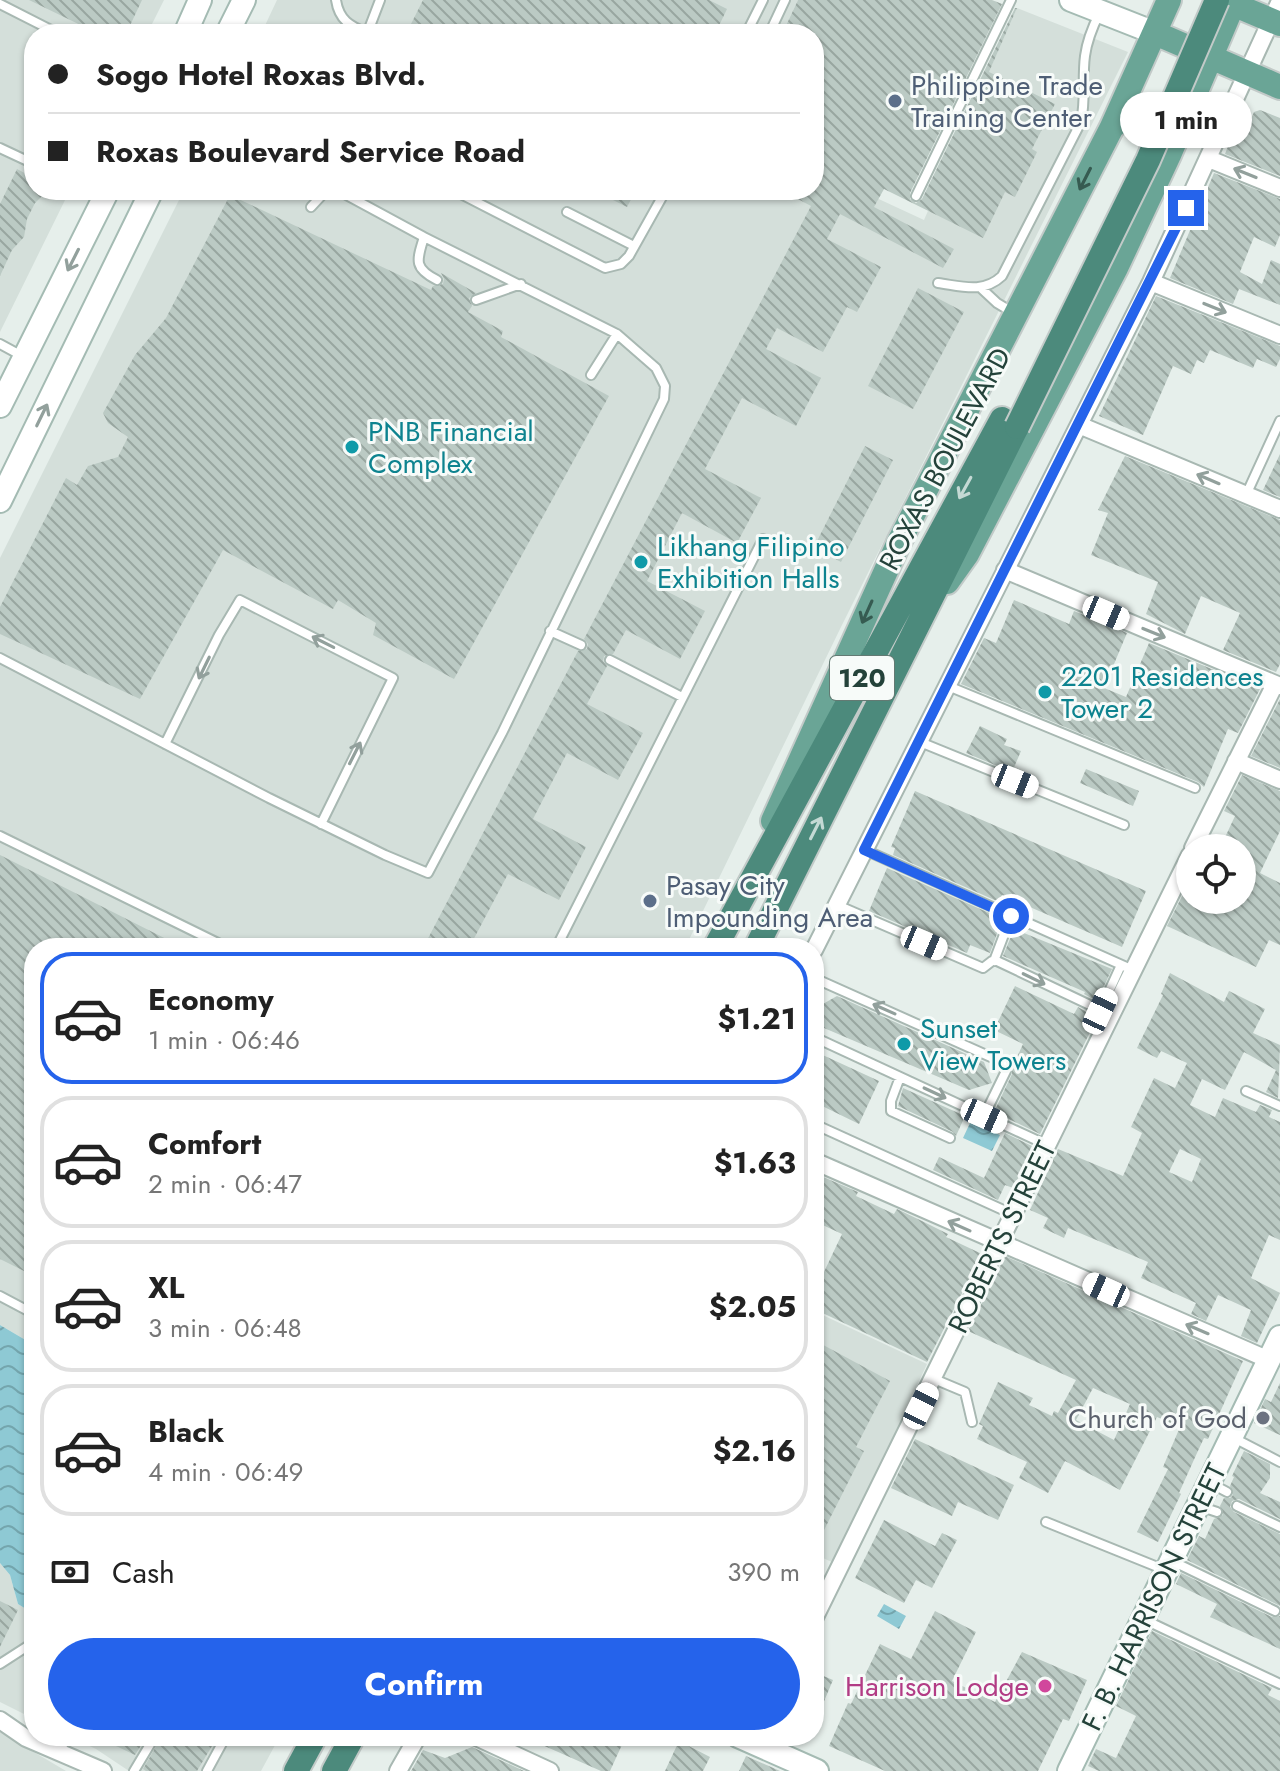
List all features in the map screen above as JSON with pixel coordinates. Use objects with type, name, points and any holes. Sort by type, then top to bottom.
[{"type":"highway","name":"ROXAS BOULEVARD","points":[[761,938],[923,617],[1134,152],[1199,0]]},
{"type":"highway","name":"ROXAS BOULEVARD","points":[[720,938],[1010,423],[1148,160],[1227,1]]},
{"type":"highway","points":[[296,1771],[310,1746]]},
{"type":"highway","points":[[334,1771],[348,1746]]},
{"type":"main road","points":[[189,24],[200,0]]},
{"type":"main road","points":[[232,24],[244,0]]},
{"type":"main road","points":[[1071,0],[1280,87]]},
{"type":"main road","name":"ROXAS BOULEVARD","points":[[720,938],[899,542],[1112,127],[1169,0]]},
{"type":"main road","points":[[1227,1],[1277,15]]},
{"type":"main road","name":"ROXAS BOULEVARD","points":[[923,617],[967,554],[1116,268],[1211,56],[1227,1]]},
{"type":"main road","points":[[1112,127],[1130,116],[1151,118],[1166,134],[1169,155]]},
{"type":"main road","points":[[0,406],[96,200]]},
{"type":"main road","points":[[0,501],[147,200]]},
{"type":"main road","name":"F. B. HARRISON STREET","points":[[1069,1771],[1169,1566],[1208,1509],[1218,1487],[1232,1436],[1280,1337]]},
{"type":"main road","points":[[765,1746],[817,1771]]},
{"type":"street","points":[[820,938],[1151,282],[1277,15]]},
{"type":"street","points":[[1209,159],[1280,188]]},
{"type":"street","points":[[1151,282],[1280,335]]},
{"type":"street","points":[[1079,425],[1280,509]]},
{"type":"street","points":[[1005,570],[1277,685],[1200,834]]},
{"type":"street","points":[[1236,761],[1280,780]]},
{"type":"street","name":"ROBERTS STREET","points":[[824,1599],[1047,1145],[1127,968],[1176,880]]},
{"type":"street","points":[[824,1165],[1269,1360]]},
{"type":"street","points":[[0,1720],[24,1737]]},
{"type":"street","points":[[46,1746],[95,1769]]},
{"type":"street","points":[[398,1771],[412,1746]]},
{"type":"street","points":[[496,1746],[550,1771]]},
{"type":"lane","points":[[336,0],[342,19],[348,24]]},
{"type":"lane","points":[[371,24],[380,0]]},
{"type":"lane","points":[[751,24],[763,0]]},
{"type":"lane","points":[[774,24],[785,0]]},
{"type":"lane","points":[[916,196],[1011,0]]},
{"type":"lane","points":[[0,4],[39,24]]},
{"type":"lane","points":[[938,283],[982,289],[1002,276],[1081,122],[1085,107],[1085,57],[1090,33],[1100,11]]},
{"type":"lane","points":[[0,148],[24,159]]},
{"type":"lane","points":[[311,207],[318,200]]},
{"type":"lane","points":[[0,658],[321,824],[428,873],[502,733],[664,399],[665,386],[656,368],[617,334],[356,200]]},
{"type":"lane","points":[[472,200],[605,268],[621,264],[660,200]]},
{"type":"lane","points":[[567,212],[634,246]]},
{"type":"lane","points":[[424,237],[417,258],[425,274],[437,280]]},
{"type":"lane","points":[[476,300],[521,284]]},
{"type":"lane","points":[[982,289],[1016,315]]},
{"type":"lane","points":[[591,375],[617,334]]},
{"type":"lane","points":[[0,344],[24,357]]},
{"type":"lane","points":[[1246,495],[1280,421]]},
{"type":"lane","points":[[561,938],[763,539]]},
{"type":"lane","points":[[165,744],[219,635],[240,600],[393,678],[321,824]]},
{"type":"lane","points":[[550,631],[581,645]]},
{"type":"lane","points":[[610,660],[682,697]]},
{"type":"lane","points":[[947,686],[1195,788]]},
{"type":"lane","points":[[919,742],[1124,825]]},
{"type":"lane","points":[[0,836],[208,938]]},
{"type":"lane","points":[[864,850],[1127,968]]},
{"type":"lane","points":[[837,905],[983,968],[994,961],[1011,916]]},
{"type":"lane","points":[[994,961],[1105,1013]]},
{"type":"lane","points":[[824,982],[1002,1062],[1006,1071],[984,1116]]},
{"type":"lane","points":[[824,1042],[1047,1145]]},
{"type":"lane","points":[[900,1077],[891,1101],[891,1111],[950,1138]]},
{"type":"lane","points":[[1246,1091],[1280,1106]]},
{"type":"lane","points":[[824,1129],[1012,1214]]},
{"type":"lane","points":[[0,1296],[24,1309]]},
{"type":"lane","points":[[934,1379],[965,1392],[972,1422]]},
{"type":"lane","points":[[1232,1436],[1280,1462]]},
{"type":"lane","points":[[1237,1506],[1280,1527]]},
{"type":"lane","points":[[1046,1522],[1169,1566],[1275,1611]]},
{"type":"lane","points":[[1143,1619],[1280,1684]]},
{"type":"lane","points":[[0,1664],[24,1648]]},
{"type":"lane","points":[[58,1751],[62,1746]]},
{"type":"lane","points":[[134,1771],[149,1746]]},
{"type":"lane","points":[[207,1771],[221,1746]]},
{"type":"shaded area","points":[[0,0],[164,0],[152,24],[24,24],[24,200],[65,200],[0,332]]},
{"type":"shaded area","points":[[277,0],[798,0],[787,24],[266,24]]},
{"type":"shaded area","points":[[1017,8],[1128,52],[690,938],[24,938],[24,1339],[0,1325],[0,558],[179,200],[824,200],[824,174],[924,220]]},
{"type":"shaded area","points":[[824,1316],[927,1364],[834,1563],[824,1558]]},
{"type":"shaded area","points":[[0,1563],[10,1575],[18,1604],[24,1608],[24,1714],[0,1702]]},
{"type":"shaded area","points":[[0,1732],[66,1771],[0,1771]]},
{"type":"shaded area","points":[[90,1746],[275,1746],[261,1771],[129,1771]]},
{"type":"water","points":[[970,1123],[1000,1135],[992,1151],[963,1138]]},
{"type":"water","points":[[0,1325],[24,1339],[24,1608],[18,1604],[10,1575],[0,1563]]},
{"type":"water","points":[[884,1604],[906,1616],[899,1629],[877,1616]]},
{"type":"building","points":[[29,0],[142,0],[131,24],[78,24]]},
{"type":"building","points":[[423,0],[709,0],[727,9],[720,24],[411,24]]},
{"type":"building","points":[[798,0],[992,0],[1002,4],[910,193],[910,199],[916,203],[922,199],[1015,8],[989,72],[1055,104],[1032,149],[1037,152],[1015,197],[1005,192],[983,238],[884,189],[874,207],[954,249],[943,268],[840,214],[827,239],[881,267],[857,312],[847,307],[823,352],[777,328],[766,349],[821,378],[796,426],[742,398],[705,469],[761,498],[737,543],[682,513],[647,581],[705,611],[680,659],[626,630],[613,654],[604,656],[607,666],[587,704],[643,733],[618,780],[567,753],[533,819],[586,847],[559,900],[508,874],[474,938],[428,938],[578,651],[587,649],[584,639],[811,206],[800,200],[824,200],[824,24],[787,24]]},
{"type":"building","points":[[1260,110],[1280,118],[1280,176],[1225,154],[1239,117],[1250,121],[1254,112]]},
{"type":"building","points":[[17,169],[24,173],[24,200],[38,200],[27,219],[24,237],[12,250],[0,276],[0,204]]},
{"type":"building","points":[[1214,173],[1280,199],[1280,235],[1275,247],[1254,237],[1240,272],[1262,284],[1271,260],[1280,264],[1280,305],[1239,289],[1233,304],[1170,278]]},
{"type":"building","name":"PNB Financial Complex","points":[[227,200],[241,200],[431,290],[433,286],[443,284],[441,273],[476,293],[469,298],[472,306],[468,312],[503,331],[501,337],[609,396],[454,679],[373,635],[376,623],[338,600],[333,609],[223,550],[140,699],[0,634],[0,607],[66,478],[77,485],[88,466],[118,457],[128,437],[108,423],[103,413],[135,355],[166,318]]},
{"type":"building","points":[[613,200],[631,200],[627,207]]},
{"type":"building","points":[[918,288],[964,312],[913,409],[868,386]]},
{"type":"building","points":[[1156,296],[1280,346],[1280,359],[1276,367],[1257,359],[1253,368],[1210,350],[1204,363],[1197,360],[1191,374],[1173,366],[1143,435],[1099,416]]},
{"type":"building","points":[[865,446],[893,460],[841,562],[814,547]]},
{"type":"building","points":[[1280,454],[1280,497],[1263,490]]},
{"type":"building","points":[[1125,456],[1280,520],[1280,664],[1276,672],[1223,650],[1240,613],[1201,596],[1185,634],[1146,614],[1158,582],[1091,555],[1108,513],[1098,510]]},
{"type":"building","points":[[1014,600],[1069,624],[1074,611],[1127,633],[1104,688],[1126,697],[1149,643],[1260,689],[1238,733],[1228,729],[1204,787],[961,684],[984,638],[996,643]]},
{"type":"building","points":[[1280,699],[1280,768],[1251,756]]},
{"type":"building","points":[[980,726],[1007,739],[1004,745],[1021,751],[1012,772],[966,753]]},
{"type":"building","points":[[1086,769],[1139,791],[1133,806],[1080,783]]},
{"type":"building","points":[[1242,775],[1280,791],[1280,831],[1260,873],[1280,883],[1280,945],[1269,940],[1256,967],[1167,926],[1176,908],[1176,914],[1256,914],[1256,834],[1227,834],[1235,816],[1224,811]]},
{"type":"building","points":[[915,791],[1146,891],[1122,947],[1002,895],[999,902],[893,855],[895,848],[891,847]]},
{"type":"building","points":[[0,855],[164,938],[24,938],[24,1271],[0,1259]]},
{"type":"building","points":[[887,868],[994,915],[992,920],[1001,923],[990,953],[970,945],[967,953],[869,911]]},
{"type":"building","points":[[1014,929],[1112,969],[1097,1001],[1085,992],[1003,956]]},
{"type":"building","points":[[1170,973],[1224,1002],[1229,991],[1265,1009],[1253,1033],[1280,1045],[1278,1098],[1266,1092],[1276,1070],[1244,1052],[1225,1090],[1202,1079],[1190,1105],[1215,1117],[1223,1098],[1256,1112],[1260,1105],[1272,1110],[1269,1117],[1280,1122],[1280,1240],[1269,1235],[1251,1278],[1280,1293],[1257,1343],[1241,1336],[1251,1310],[1218,1295],[1206,1321],[1191,1314],[1196,1303],[1141,1278],[1148,1262],[1068,1228],[1064,1238],[1043,1228],[1048,1218],[1030,1210],[1058,1149],[1123,1176],[1142,1133],[1131,1127],[1154,1078],[1175,1088],[1187,1063],[1161,1051],[1157,1058],[1137,1048]],"holes":[[[1180,1149],[1201,1159],[1192,1182],[1169,1172]]]},
{"type":"building","points":[[1015,986],[1074,1014],[1078,1007],[1097,1018],[1040,1134],[994,1112],[1023,1044],[994,1030]]},
{"type":"building","name":"Sunset View Towers","points":[[837,996],[984,1062],[992,1083],[969,1090],[824,1028],[824,1003]]},
{"type":"building","points":[[824,1056],[879,1081],[859,1124],[824,1107]]},
{"type":"building","points":[[903,1088],[965,1116],[956,1136],[898,1106]]},
{"type":"building","points":[[1005,1133],[1034,1147],[1013,1188],[1005,1185],[998,1200],[933,1170],[939,1157],[984,1178]]},
{"type":"building","points":[[824,1177],[858,1192],[856,1196],[894,1214],[897,1209],[924,1222],[948,1234],[946,1237],[982,1254],[927,1362],[824,1314],[824,1272],[842,1234],[824,1226]]},
{"type":"building","points":[[1005,1256],[1243,1361],[1208,1439],[1204,1438],[1158,1542],[1137,1532],[1168,1469],[1163,1467],[1180,1427],[1157,1417],[1120,1490],[1065,1461],[1048,1493],[1019,1478],[1027,1462],[977,1439],[983,1426],[979,1424],[998,1382],[1033,1398],[1029,1405],[1052,1416],[1054,1411],[1058,1413],[1076,1380],[968,1331]],"holes":[[[1093,1388],[1130,1404],[1114,1440],[1076,1420]]]},
{"type":"building","points":[[824,1345],[890,1381],[856,1447],[864,1451],[824,1530]]},
{"type":"building","points":[[1280,1383],[1280,1435],[1254,1423],[1265,1399],[1271,1402]]},
{"type":"building","points":[[915,1439],[1014,1485],[998,1520],[958,1502],[952,1516],[891,1488]]},
{"type":"building","points":[[1244,1451],[1270,1464],[1270,1478],[1260,1493],[1280,1502],[1280,1519],[1239,1499],[1232,1501],[1230,1507],[1234,1512],[1280,1534],[1280,1606],[1187,1560],[1199,1536],[1205,1539],[1214,1519],[1223,1515],[1220,1506],[1224,1498],[1233,1495],[1230,1486],[1232,1476]]},
{"type":"building","points":[[884,1520],[935,1546],[942,1533],[957,1540],[932,1588],[916,1580],[904,1603],[855,1578]]},
{"type":"building","points":[[1181,1573],[1272,1617],[1280,1616],[1280,1649],[1210,1617],[1217,1604],[1176,1584]]},
{"type":"building","points":[[0,1601],[18,1610],[0,1647]]},
{"type":"building","points":[[935,1611],[976,1632],[952,1681],[995,1702],[1022,1652],[1087,1680],[1069,1721],[1063,1719],[1038,1771],[885,1771],[829,1746],[880,1644],[911,1659]]},
{"type":"building","points":[[1152,1631],[1272,1688],[1268,1695],[1280,1701],[1280,1771],[1099,1771],[1088,1766],[1096,1749],[1116,1758],[1136,1716],[1116,1706]]},
{"type":"building","points":[[824,1676],[833,1680],[824,1701]]},
{"type":"building","points":[[116,1746],[141,1746],[135,1755]]},
{"type":"building","points":[[156,1746],[212,1746],[197,1771],[143,1769]]},
{"type":"building","points":[[545,1746],[621,1746],[610,1771],[601,1771]]},
{"type":"building","points":[[677,1746],[689,1746],[710,1757],[703,1771],[665,1771]]},
{"type":"building","points":[[472,1747],[524,1771],[411,1771],[423,1750],[445,1758]]},
{"type":"building","points":[[746,1756],[780,1771],[739,1771]]},
{"type":"place","name":"Philippine Trade Training Center","points":[[895,101]]},
{"type":"place","name":"PNB Financial Complex","points":[[352,447]]},
{"type":"place","name":"Likhang Filipino Exhibition Halls","points":[[641,562]]},
{"type":"place","name":"2201 Residences Tower 2","points":[[1045,692]]},
{"type":"place","name":"Pasay City Impounding Area","points":[[650,901]]},
{"type":"place","name":"Sunset View Towers","points":[[904,1044]]},
{"type":"place","name":"Church of God","points":[[1263,1418]]},
{"type":"place","name":"Harrison Lodge","points":[[1045,1686]]},
{"type":"route","points":[[1011,916],[864,850],[1186,208]]}]
